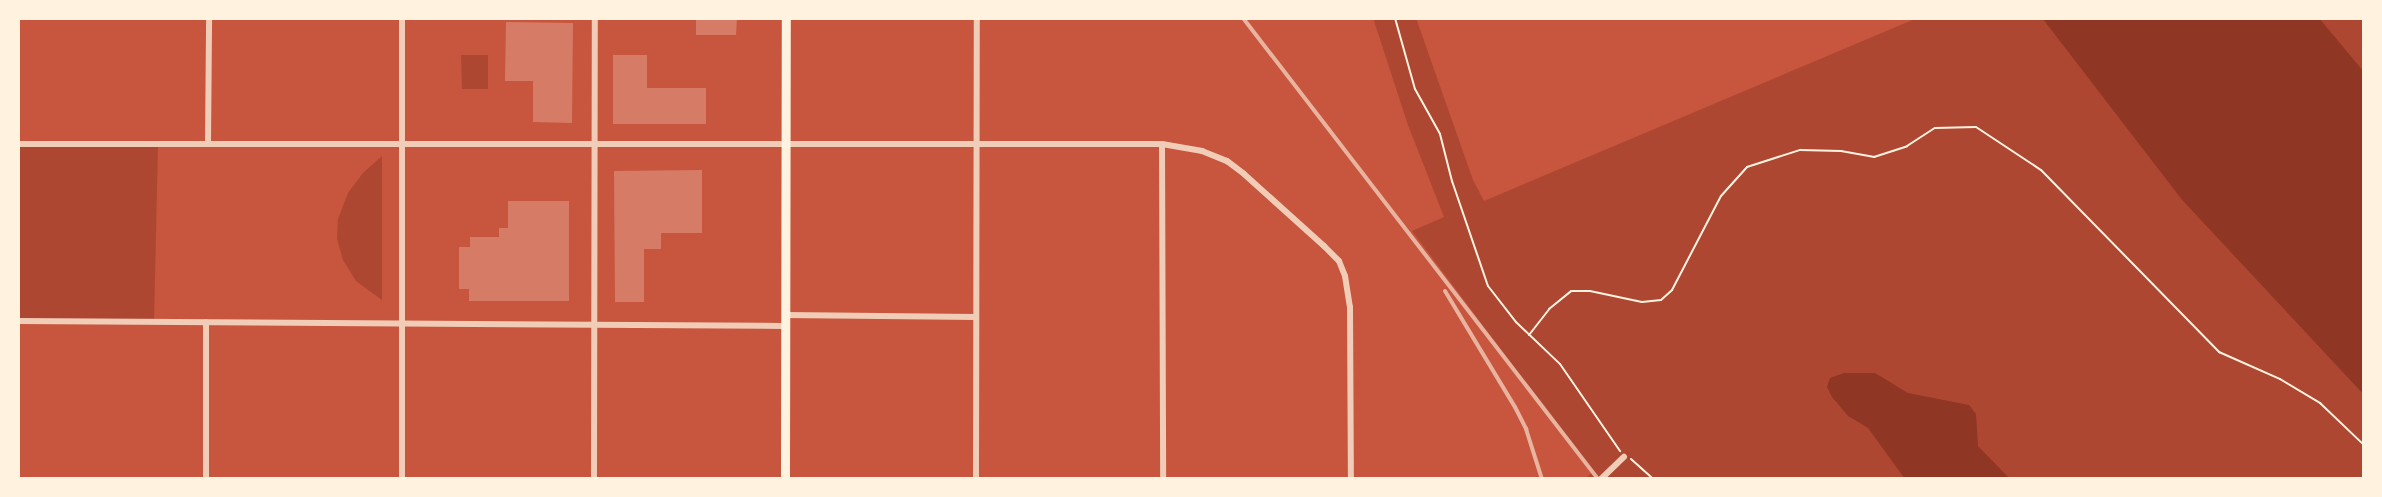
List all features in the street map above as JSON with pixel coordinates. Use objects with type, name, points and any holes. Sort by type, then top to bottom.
[{"type":"main road","points":[[785,479],[786,18]]},
{"type":"street","points":[[208,144],[209,18]]},
{"type":"street","points":[[402,18],[402,479]]},
{"type":"street","points":[[594,479],[595,18]]},
{"type":"street","points":[[976,479],[977,18]]},
{"type":"street","points":[[18,144],[1162,144],[1202,151],[1227,162],[1289,214],[1339,261],[1349,291],[1351,479]]},
{"type":"street","points":[[1162,144],[1163,479]]},
{"type":"street","points":[[785,315],[976,317]]},
{"type":"street","points":[[18,321],[785,326]]},
{"type":"street","points":[[206,322],[206,479]]},
{"type":"street","points":[[1601,479],[1624,457]]},
{"type":"path","points":[[1395,18],[1415,89],[1440,134],[1452,181],[1488,286],[1529,335],[1560,364],[1624,457]]},
{"type":"path","points":[[1529,335],[1549,309],[1571,291],[1590,291],[1642,302],[1661,300],[1672,290],[1721,196],[1747,167],[1800,150],[1841,152],[1874,157],[1907,146],[1935,128],[1976,127],[2041,170],[2219,352],[2280,379],[2320,403],[2364,445]]},
{"type":"path","points":[[1635,461],[1653,479]]},
{"type":"shaded area","points":[[1373,18],[1416,18],[1473,180],[1484,201],[1917,18],[2042,18],[2182,200],[2364,395],[2364,479],[1585,479],[1593,472],[1412,231],[1444,217],[1408,125]]},
{"type":"shaded area","points":[[2042,18],[2319,18],[2364,72],[2364,395],[2182,200]]},
{"type":"shaded area","points":[[2310,18],[2364,18],[2364,99]]},
{"type":"shaded area","points":[[461,55],[488,55],[488,89],[462,89]]},
{"type":"shaded area","points":[[18,144],[158,144],[154,322],[18,321]]},
{"type":"shaded area","points":[[382,156],[382,300],[356,281],[343,260],[337,239],[338,219],[348,193],[363,173]]},
{"type":"shaded area","points":[[1844,373],[1875,373],[1908,393],[1969,405],[1976,414],[1978,446],[2010,479],[1905,479],[1868,428],[1848,416],[1832,397],[1827,387],[1830,378]]},
{"type":"building","points":[[696,18],[737,18],[736,35],[696,35]]},
{"type":"building","points":[[506,22],[573,23],[572,123],[533,122],[533,81],[505,81]]},
{"type":"building","points":[[613,55],[647,55],[647,88],[706,88],[706,124],[613,124]]},
{"type":"building","points":[[702,170],[702,233],[661,233],[661,249],[644,249],[644,302],[615,302],[614,171]]},
{"type":"building","points":[[508,201],[569,201],[569,301],[469,301],[469,289],[459,289],[459,247],[470,247],[470,237],[499,237],[499,228],[508,228]]},
{"type":"railway","points":[[1243,18],[1598,479]]},
{"type":"railway","points":[[1445,291],[1515,407],[1526,429],[1542,479]]}]
